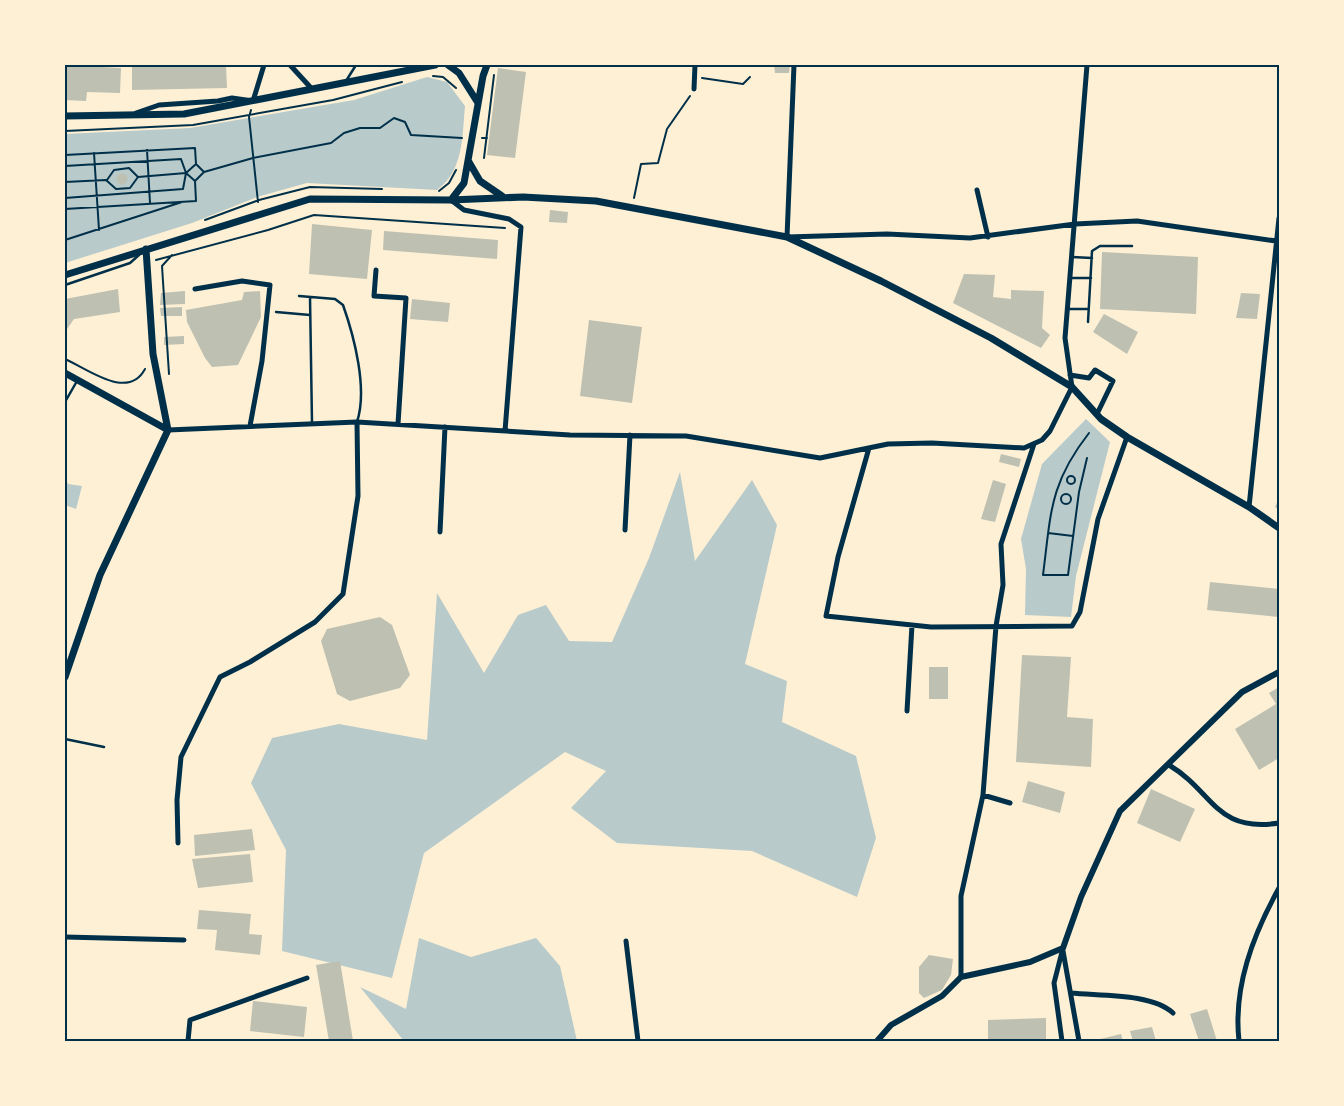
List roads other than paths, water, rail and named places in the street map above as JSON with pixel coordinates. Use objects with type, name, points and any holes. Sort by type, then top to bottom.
[{"type":"main road","points":[[65,116],[184,114],[345,83],[412,67],[424,69],[436,65]]},
{"type":"main road","points":[[448,65],[459,73],[479,104]]},
{"type":"main road","points":[[450,200],[464,183],[488,65]]},
{"type":"main road","points":[[469,162],[480,181],[502,197]]},
{"type":"main road","points":[[65,275],[310,199],[450,200],[502,197],[596,201],[787,237],[881,281],[991,338],[1072,387],[1097,414],[1127,437],[1249,507],[1279,528]]},
{"type":"main road","points":[[65,677],[100,575],[168,430],[153,354],[146,249]]},
{"type":"main road","points":[[65,373],[168,430]]},
{"type":"street","points":[[254,101],[264,65]]},
{"type":"street","points":[[290,65],[312,89]]},
{"type":"street","points":[[694,89],[695,65]]},
{"type":"street","points":[[794,65],[787,237],[887,234],[970,238],[1075,224],[1137,221],[1276,241]]},
{"type":"street","points":[[168,430],[357,422],[505,431],[686,436],[820,458],[888,444],[932,443],[1024,448],[1042,440],[1050,431],[1072,387],[1064,338],[1087,65]]},
{"type":"street","points":[[977,190],[988,237]]},
{"type":"street","points":[[450,200],[464,210],[509,219],[521,227],[505,431]]},
{"type":"street","points":[[1249,507],[1276,264],[1279,218]]},
{"type":"street","points":[[376,270],[374,296],[406,298],[398,424]]},
{"type":"street","points":[[195,290],[242,282],[270,285],[262,361],[250,426]]},
{"type":"street","points":[[1070,375],[1089,378],[1095,370],[1113,381],[1097,414]]},
{"type":"street","points":[[178,843],[177,800],[181,756],[220,677],[250,662],[315,622],[343,594],[358,496],[357,422]]},
{"type":"street","points":[[440,532],[445,427]]},
{"type":"street","points":[[625,530],[630,435]]},
{"type":"street","points":[[868,448],[838,557],[826,616],[931,627],[1072,626],[1080,612],[1098,519],[1127,437]]},
{"type":"street","points":[[961,977],[961,896],[983,795],[996,626],[1003,585],[1001,544],[1034,444]]},
{"type":"street","points":[[907,711],[912,625]]},
{"type":"street","points":[[1062,1041],[1054,983],[1063,948],[1080,897],[1120,811],[1242,692],[1279,672]]},
{"type":"street","points":[[1169,765],[1184,774],[1222,814],[1241,822],[1261,826],[1279,823]]},
{"type":"street","points":[[983,795],[1010,803]]},
{"type":"street","points":[[1239,1041],[1237,1024],[1241,989],[1249,952],[1279,888]]},
{"type":"street","points":[[65,936],[184,940]]},
{"type":"street","points":[[626,941],[638,1041]]},
{"type":"street","points":[[877,1041],[891,1026],[942,996],[961,977],[1030,962],[1063,948]]},
{"type":"street","points":[[1063,948],[1079,1041]]},
{"type":"street","points":[[188,1041],[190,1020],[306,978]]},
{"type":"street","points":[[1071,993],[1146,1000],[1161,1004],[1173,1013]]},
{"type":"lane","points":[[345,83],[356,65]]},
{"type":"lane","points":[[1088,322],[1092,251],[1100,246],[1132,246]]},
{"type":"lane","points":[[65,285],[130,263],[146,249]]},
{"type":"lane","points":[[1072,257],[1092,258]]},
{"type":"lane","points":[[1070,278],[1091,278]]},
{"type":"lane","points":[[299,296],[335,300],[343,304],[352,338],[360,388],[361,405],[357,422]]},
{"type":"lane","points":[[310,297],[312,423]]},
{"type":"lane","points":[[1068,308],[1088,309]]},
{"type":"lane","points":[[276,312],[310,315]]},
{"type":"lane","points":[[65,402],[78,380]]},
{"type":"lane","points":[[65,739],[104,746]]}]
